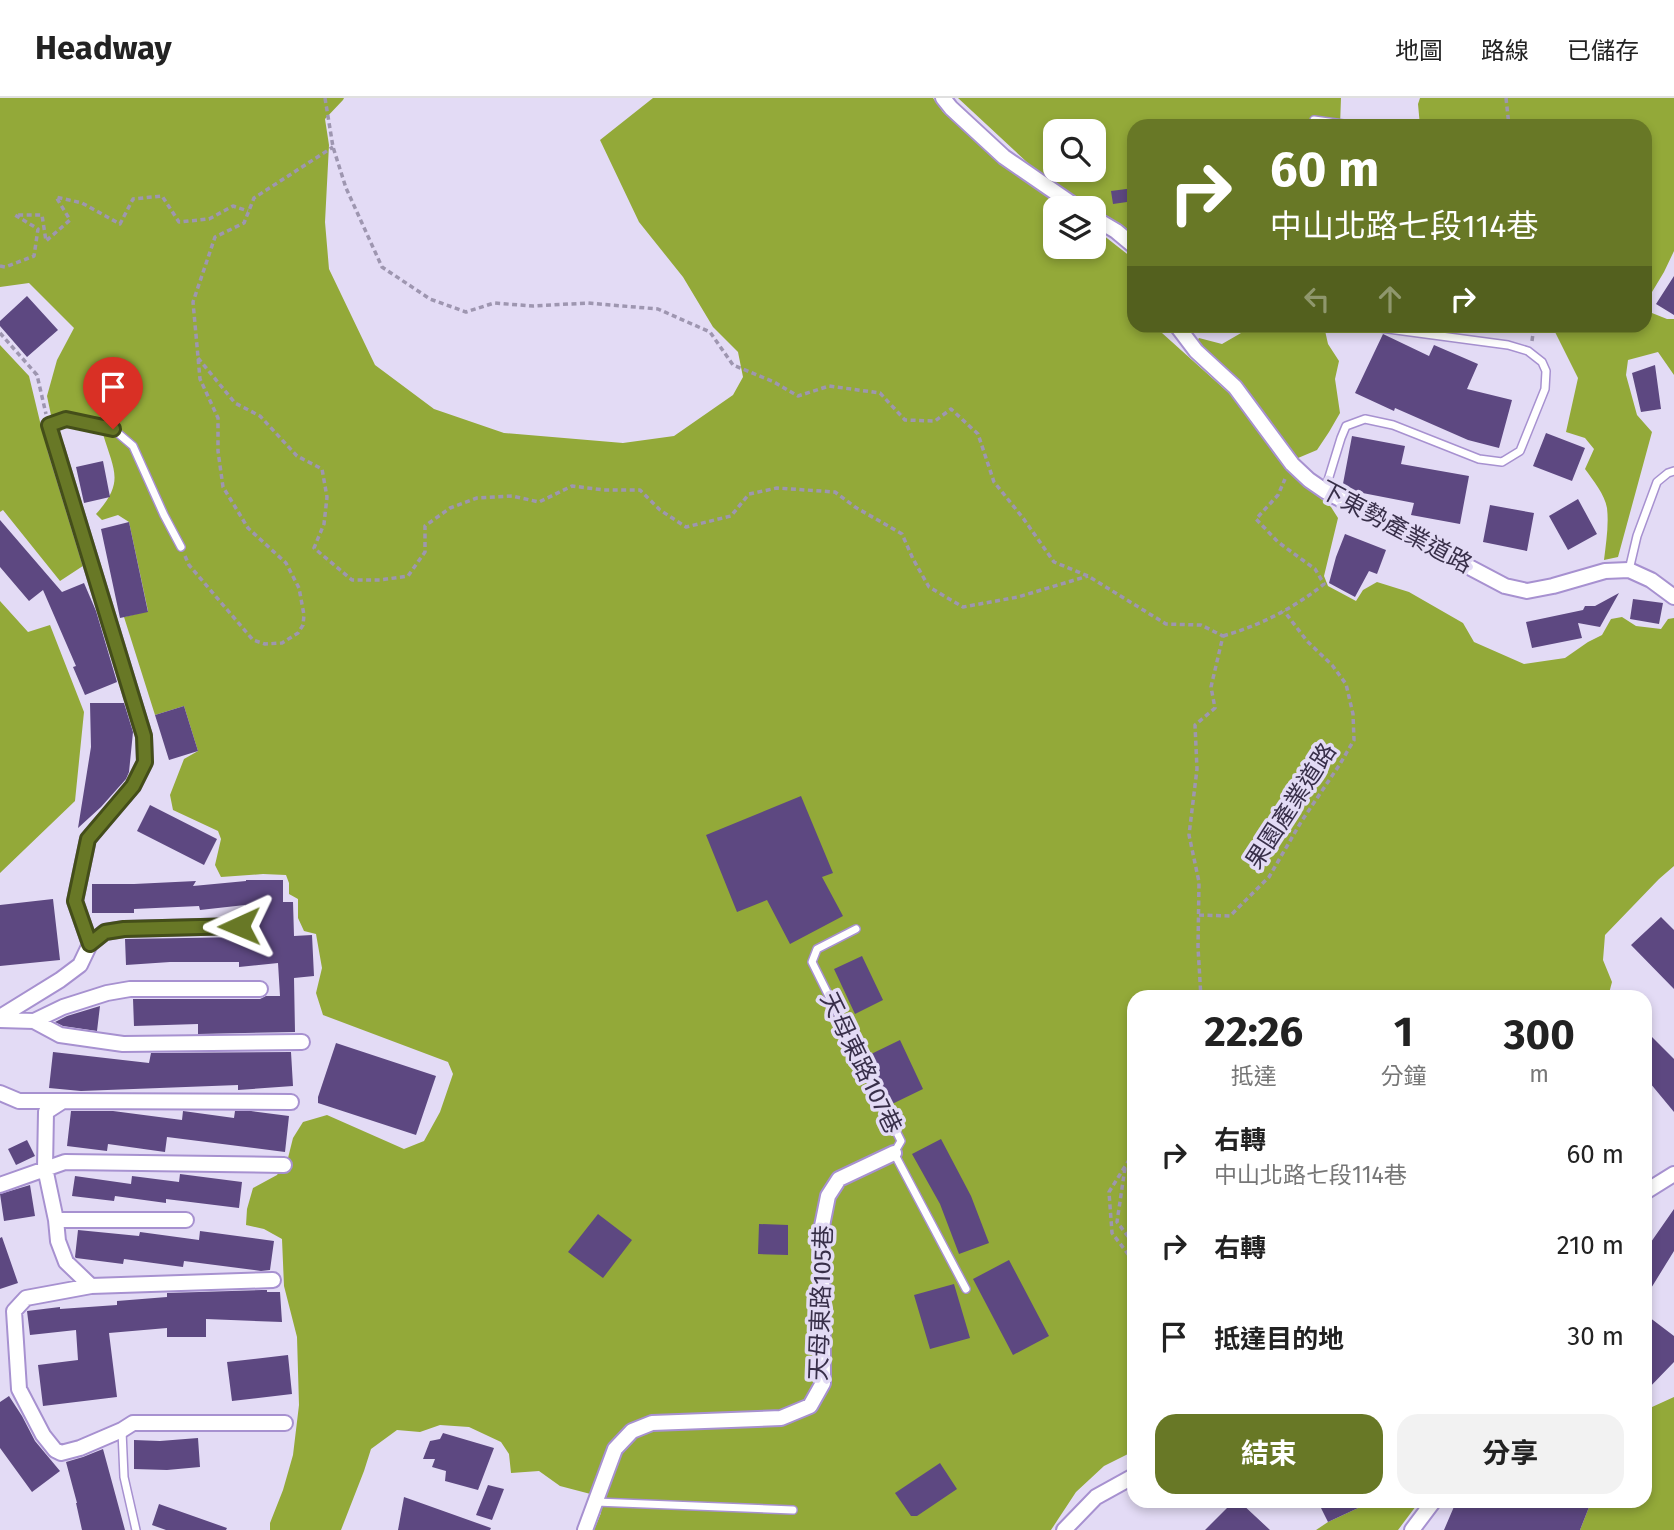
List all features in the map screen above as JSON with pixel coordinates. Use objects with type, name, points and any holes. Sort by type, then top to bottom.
[{"type":"street","points":[[943,98],[1004,157],[1061,196]]},
{"type":"street","points":[[1106,225],[1127,240]]},
{"type":"street","name":"下東勢產業道路","points":[[1182,333],[1196,351],[1235,387],[1292,464],[1325,491],[1505,586],[1527,591],[1605,571],[1629,570]]},
{"type":"street","points":[[56,448],[144,736],[145,762],[133,786],[88,839],[75,901],[90,944]]},
{"type":"street","points":[[1629,570],[1651,580],[1674,597]]},
{"type":"street","points":[[0,1018],[80,965],[90,944],[105,932],[124,929],[239,926]]},
{"type":"street","points":[[34,1021],[63,1007],[107,993],[130,989],[260,989]]},
{"type":"street","points":[[0,1018],[34,1021],[60,1035],[123,1044],[302,1042]]},
{"type":"street","points":[[0,1093],[19,1101],[291,1102]]},
{"type":"street","points":[[63,1101],[46,1112],[45,1168],[58,1241],[66,1262],[91,1286]]},
{"type":"street","name":"天母東路105巷","points":[[585,1530],[615,1448],[632,1431],[652,1423],[781,1418],[810,1406],[823,1383],[822,1226],[828,1196],[839,1180],[894,1153]]},
{"type":"street","points":[[0,1185],[65,1162],[284,1165]]},
{"type":"street","points":[[1652,1188],[1674,1174]]},
{"type":"street","points":[[56,1220],[186,1220]]},
{"type":"street","points":[[274,1280],[91,1286],[26,1298],[14,1311],[19,1389],[43,1435],[55,1450],[61,1453],[80,1448],[133,1423],[285,1423]]},
{"type":"street","points":[[1064,1530],[1096,1497],[1127,1480]]},
{"type":"street","points":[[1412,1530],[1428,1508]]},
{"type":"lane","points":[[1325,491],[1346,426],[1365,419],[1393,425],[1479,459],[1502,462],[1520,451],[1545,389],[1546,371],[1542,362],[1528,351],[1508,345],[1418,333]]},
{"type":"lane","points":[[56,448],[49,425],[66,419],[113,429],[132,446],[181,547]]},
{"type":"lane","points":[[1629,570],[1636,536],[1657,482],[1674,471]]},
{"type":"lane","name":"天母東路107巷","points":[[856,929],[817,949],[812,962],[901,1141],[894,1153],[966,1289]]},
{"type":"lane","points":[[122,1430],[124,1477],[136,1530]]},
{"type":"lane","points":[[595,1502],[793,1510]]},
{"type":"path","points":[[325,98],[333,147],[346,188],[382,267],[430,299],[466,312],[494,303],[533,306],[588,303],[658,309],[710,332],[733,365],[774,382],[798,396],[829,386],[880,393],[905,420],[935,421],[951,409],[978,434],[994,482],[1054,562],[1088,576],[1166,624],[1201,625],[1223,636],[1251,628],[1305,599],[1324,584],[1315,569],[1278,542],[1256,519],[1278,495],[1292,464]]},
{"type":"path","points":[[1506,98],[1508,119]]},
{"type":"path","points":[[181,547],[189,565],[253,639],[265,644],[282,643],[298,633],[303,625],[304,615],[299,588],[286,563],[248,528],[223,487],[218,451],[218,418],[200,379],[193,302],[215,237],[244,223],[254,198],[333,147]]},
{"type":"path","points":[[0,266],[5,267],[34,256],[38,229],[15,215],[42,215],[46,242],[69,219],[56,197],[82,203],[120,224],[133,199],[162,197],[179,222],[209,219],[233,206],[249,211]]},
{"type":"path","points":[[0,333],[37,375],[49,425]]},
{"type":"path","points":[[198,358],[235,403],[260,416],[297,456],[322,469],[327,497],[324,524],[314,548],[352,579],[380,580],[408,576],[425,552],[425,526],[450,508],[477,498],[512,496],[538,502],[572,486],[604,490],[640,490],[660,510],[686,527],[731,516],[749,495],[777,488],[835,492],[902,534],[929,587],[963,607],[1018,597],[1088,576]]},
{"type":"path","name":"果園產業道路","points":[[1198,915],[1230,916],[1269,877],[1354,740],[1352,704],[1346,684],[1284,611]]},
{"type":"path","points":[[1200,990],[1199,882],[1189,835],[1198,769],[1195,725],[1215,708],[1211,687],[1223,636]]},
{"type":"path","points":[[1127,1164],[1109,1192],[1112,1233],[1127,1253]]},
{"type":"path","points":[[1125,1167],[1117,1222],[1127,1235]]},
{"type":"green space","points":[[0,98],[344,98],[325,119],[329,145],[325,222],[329,269],[375,365],[434,409],[504,433],[623,443],[674,436],[733,395],[743,377],[738,352],[713,327],[683,277],[639,222],[600,140],[653,98],[933,98],[943,112],[1047,196],[1043,196],[1043,259],[1106,259],[1106,237],[1127,254],[1127,333],[1162,333],[1231,395],[1286,466],[1331,507],[1338,518],[1324,576],[1328,586],[1356,601],[1363,590],[1377,582],[1409,592],[1463,623],[1474,642],[1524,664],[1565,658],[1602,635],[1611,619],[1622,617],[1636,626],[1661,629],[1668,619],[1674,618],[1674,866],[1605,935],[1603,960],[1612,982],[1610,990],[1127,990],[1127,1454],[1104,1466],[1076,1492],[1051,1530],[594,1530],[601,1513],[602,1497],[560,1486],[539,1471],[511,1473],[509,1454],[501,1442],[469,1427],[440,1425],[420,1432],[397,1430],[371,1449],[341,1530],[270,1530],[293,1455],[299,1405],[297,1337],[284,1286],[282,1239],[264,1229],[246,1225],[253,1188],[277,1175],[288,1158],[293,1138],[303,1122],[327,1115],[404,1149],[424,1141],[440,1112],[453,1074],[448,1062],[323,1015],[316,993],[322,968],[316,934],[304,931],[298,918],[298,899],[289,894],[286,875],[221,877],[215,865],[221,839],[218,831],[173,810],[170,795],[184,759],[198,751],[184,706],[155,715],[124,617],[148,611],[129,522],[118,515],[102,520],[96,514],[114,484],[113,467],[103,434],[66,414],[52,420],[47,396],[57,360],[74,328],[29,283],[0,287]]},
{"type":"green space","points":[[958,98],[1341,98],[1340,119],[1127,119],[1127,234],[1106,218],[1106,196],[1074,196],[1051,182],[1106,182],[1106,119],[1043,119],[1043,177]]},
{"type":"green space","points":[[1420,98],[1674,98],[1674,251],[1652,292],[1652,119],[1419,119]]},
{"type":"green space","points":[[1652,313],[1674,319],[1674,375],[1658,352],[1628,360],[1626,375],[1637,415],[1652,432],[1618,557],[1604,560],[1606,503],[1585,469],[1594,449],[1585,438],[1566,432],[1578,378],[1556,333],[1652,333]]},
{"type":"green space","points":[[1241,333],[1326,333],[1328,344],[1339,361],[1335,379],[1340,413],[1317,450],[1298,458],[1287,452],[1194,345],[1199,338],[1222,344]]},
{"type":"green space","points":[[0,345],[29,376],[42,430],[54,450],[92,560],[60,581],[3,510],[0,512]]},
{"type":"green space","points":[[0,601],[28,632],[50,625],[84,712],[75,801],[0,873]]},
{"type":"green space","points":[[1674,1397],[1674,1530],[1580,1530],[1589,1508],[1652,1508],[1652,1407]]},
{"type":"green space","points":[[1358,1508],[1414,1508],[1398,1530],[1316,1530]]},
{"type":"building","points":[[1127,189],[1127,202],[1113,204],[1111,191]]},
{"type":"building","points":[[1674,276],[1674,315],[1656,304]]},
{"type":"building","points":[[27,296],[58,330],[27,357],[0,326],[0,321]]},
{"type":"building","points":[[1383,334],[1429,356],[1434,345],[1478,364],[1467,389],[1512,400],[1499,448],[1468,440],[1355,393]]},
{"type":"building","points":[[1655,365],[1661,409],[1641,412],[1632,373]]},
{"type":"building","points":[[1546,433],[1585,448],[1572,481],[1533,466]]},
{"type":"building","points":[[1352,436],[1405,446],[1401,464],[1469,476],[1460,524],[1411,515],[1414,503],[1342,489]]},
{"type":"building","points":[[103,461],[110,497],[84,503],[76,467]]},
{"type":"building","points":[[1578,499],[1597,534],[1568,550],[1549,516]]},
{"type":"building","points":[[1490,505],[1534,513],[1527,551],[1483,542]]},
{"type":"building","points":[[0,520],[62,592],[84,583],[96,611],[117,682],[85,695],[73,667],[76,666],[43,590],[29,601],[0,567]]},
{"type":"building","points":[[129,522],[148,612],[120,618],[101,529]]},
{"type":"building","points":[[1345,534],[1386,550],[1377,574],[1369,571],[1355,597],[1329,583]]},
{"type":"building","points":[[1619,593],[1600,627],[1578,623],[1582,638],[1532,648],[1526,622],[1583,610],[1585,606],[1595,606]]},
{"type":"building","points":[[1633,599],[1663,603],[1659,624],[1630,619]]},
{"type":"building","points":[[90,703],[124,703],[133,732],[126,779],[78,828],[91,747]]},
{"type":"building","points":[[184,706],[198,751],[169,760],[155,715]]},
{"type":"building","points":[[801,796],[833,873],[822,877],[843,916],[790,944],[767,900],[737,912],[706,835]]},
{"type":"building","points":[[150,805],[217,839],[204,865],[137,831]]},
{"type":"building","points":[[246,880],[283,880],[283,902],[293,902],[294,936],[312,935],[314,976],[294,978],[295,1032],[198,1034],[198,1024],[134,1026],[133,999],[260,999],[280,996],[278,963],[239,967],[239,962],[126,965],[125,939],[246,937],[249,926],[245,905],[200,910],[199,906],[134,909],[134,913],[92,913],[92,884],[196,881],[193,886]]},
{"type":"building","points":[[53,899],[60,960],[0,966],[0,905]]},
{"type":"building","points":[[1661,917],[1674,930],[1674,989],[1631,945]]},
{"type":"building","points":[[862,956],[883,1000],[855,1014],[834,969]]},
{"type":"building","points":[[100,1006],[97,1031],[63,1026],[55,1022],[67,1016]]},
{"type":"building","points":[[1652,1037],[1674,1059],[1674,1112],[1652,1085]]},
{"type":"building","points":[[900,1040],[923,1089],[890,1105],[867,1056]]},
{"type":"building","points":[[336,1043],[436,1076],[416,1135],[318,1103]]},
{"type":"building","points":[[53,1052],[149,1063],[151,1053],[291,1052],[293,1086],[238,1090],[238,1085],[81,1091],[49,1088]]},
{"type":"building","points":[[71,1111],[113,1111],[182,1120],[183,1111],[234,1118],[235,1111],[289,1116],[285,1152],[167,1137],[165,1152],[108,1144],[107,1151],[67,1146]]},
{"type":"building","points":[[941,1139],[971,1196],[989,1243],[959,1254],[940,1204],[912,1154]]},
{"type":"building","points":[[27,1140],[35,1156],[16,1165],[8,1149]]},
{"type":"building","points":[[180,1174],[242,1182],[239,1208],[166,1199],[166,1203],[115,1196],[114,1201],[72,1196],[75,1176],[131,1184],[132,1176],[179,1182]]},
{"type":"building","points":[[30,1185],[35,1216],[4,1221],[0,1194]]},
{"type":"building","points":[[1674,1209],[1674,1251],[1652,1287],[1652,1241]]},
{"type":"building","points":[[598,1214],[632,1240],[603,1278],[568,1252]]},
{"type":"building","points":[[759,1224],[788,1225],[788,1255],[758,1254]]},
{"type":"building","points":[[78,1230],[139,1236],[140,1232],[199,1240],[200,1231],[274,1241],[270,1270],[184,1261],[183,1267],[124,1259],[123,1264],[76,1258]]},
{"type":"building","points":[[2,1237],[18,1283],[0,1289],[0,1238]]},
{"type":"building","points":[[1009,1260],[1049,1336],[1013,1355],[973,1279]]},
{"type":"building","points":[[954,1284],[970,1338],[930,1349],[914,1295]]},
{"type":"building","points":[[267,1290],[280,1292],[282,1322],[206,1319],[206,1337],[167,1337],[167,1328],[109,1333],[117,1397],[43,1406],[38,1365],[78,1360],[76,1330],[30,1335],[27,1311],[117,1305],[117,1301],[167,1297],[167,1293]]},
{"type":"building","points":[[1652,1319],[1674,1336],[1674,1362],[1652,1385]]},
{"type":"building","points":[[288,1355],[292,1394],[232,1401],[227,1362]]},
{"type":"building","points":[[9,1396],[35,1441],[60,1471],[32,1492],[0,1448],[0,1402]]},
{"type":"building","points":[[443,1433],[494,1448],[478,1490],[445,1481],[446,1471],[432,1467],[435,1459],[423,1459],[430,1441],[440,1439]]},
{"type":"building","points":[[198,1438],[200,1467],[134,1469],[134,1440]]},
{"type":"building","points":[[103,1449],[125,1530],[82,1530],[66,1462]]},
{"type":"building","points":[[940,1463],[957,1489],[917,1516],[911,1516],[895,1493]]},
{"type":"building","points":[[488,1485],[504,1489],[492,1520],[476,1515]]},
{"type":"building","points":[[404,1497],[491,1528],[398,1530]]},
{"type":"building","points":[[159,1504],[227,1528],[166,1530],[152,1525]]},
{"type":"building","points":[[1227,1508],[1246,1508],[1270,1530],[1205,1530]]},
{"type":"building","points":[[1321,1508],[1358,1508],[1328,1522]]},
{"type":"building","points":[[1453,1508],[1589,1508],[1580,1530],[1444,1530]]},
{"type":"route","points":[[113,429],[66,419],[49,425],[144,736],[145,762],[133,786],[88,839],[75,901],[90,944],[105,932],[124,929],[239,926]]}]
